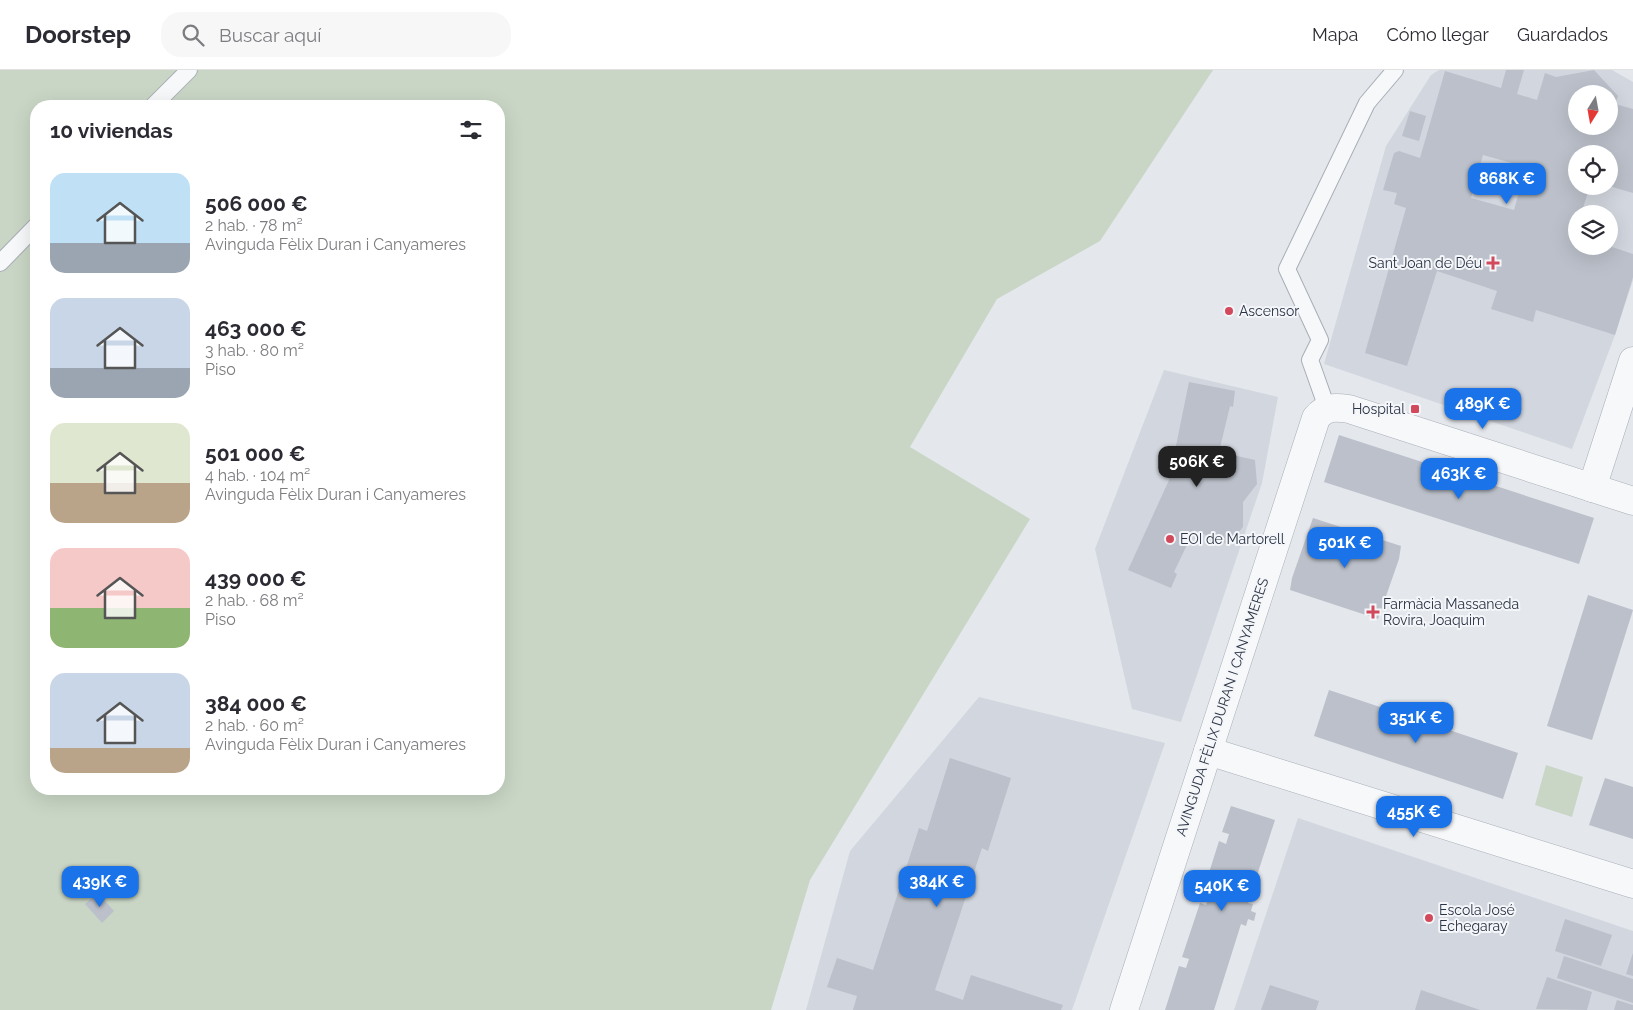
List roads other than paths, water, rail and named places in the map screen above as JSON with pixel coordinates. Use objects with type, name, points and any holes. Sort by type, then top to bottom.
[{"type":"street","points":[[1592,488],[1633,361]]},
{"type":"street","points":[[1327,408],[1349,409],[1633,501]]},
{"type":"street","name":"AVINGUDA FÈLIX DURAN I CANYAMERES","points":[[1124,1010],[1316,418],[1327,408]]},
{"type":"street","points":[[1208,751],[1633,884]]},
{"type":"lane","points":[[160,100],[189,70]]},
{"type":"lane","points":[[1327,408],[1310,360],[1320,340],[1287,269],[1367,103],[1395,70]]},
{"type":"lane","points":[[0,262],[30,232]]},
{"type":"place","name":"Sant Joan de Déu","points":[[1493,263]]},
{"type":"place","name":"Ascensor","points":[[1229,311]]},
{"type":"place","name":"Hospital","points":[[1415,409]]},
{"type":"place","name":"EOI de Martorell","points":[[1170,539]]},
{"type":"place","name":"Farmàcia Massaneda Rovira, Joaquim","points":[[1373,612]]},
{"type":"place","name":"Escola José Echegaray","points":[[1429,918]]}]
